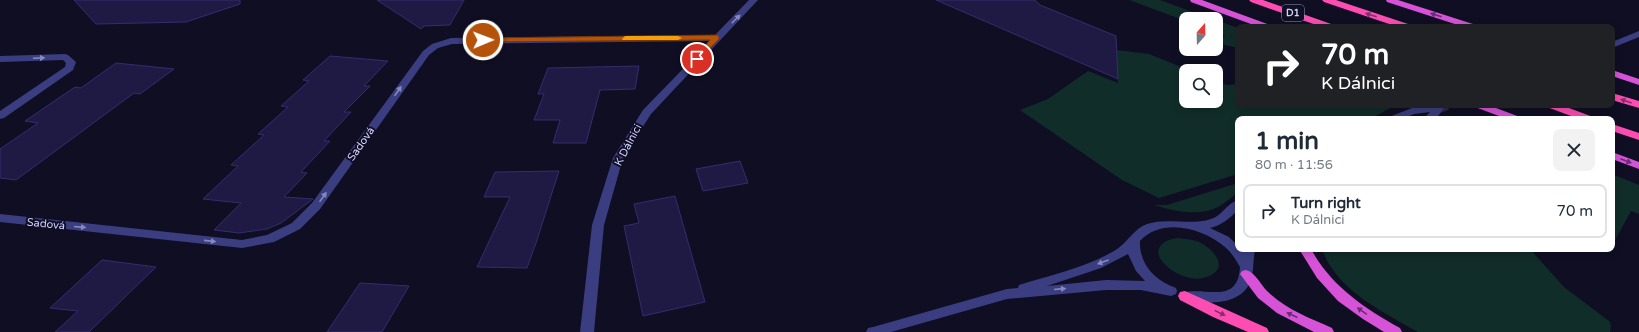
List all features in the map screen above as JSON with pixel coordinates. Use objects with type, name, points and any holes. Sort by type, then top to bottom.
[{"type":"highway","points":[[1194,0],[1259,24]]},
{"type":"highway","name":"D1","points":[[1254,0],[1323,24]]},
{"type":"highway","points":[[1327,0],[1399,24]]},
{"type":"highway","points":[[1390,0],[1464,24]]},
{"type":"highway","points":[[1615,74],[1639,82]]},
{"type":"highway","points":[[1615,97],[1639,106]]},
{"type":"highway","points":[[1488,108],[1509,116]]},
{"type":"highway","points":[[1559,108],[1581,116]]},
{"type":"highway","points":[[1615,128],[1639,137]]},
{"type":"highway","points":[[1615,156],[1639,166]]},
{"type":"highway","points":[[1306,252],[1320,274],[1344,298],[1395,332]]},
{"type":"highway","points":[[1246,270],[1260,294],[1269,302],[1327,332]]},
{"type":"highway","points":[[1185,296],[1218,313],[1262,332]]},
{"type":"street","name":"K Dálnici","points":[[587,332],[598,225],[618,158],[647,112],[754,0]]},
{"type":"street","points":[[1615,43],[1639,34]]},
{"type":"street","name":"Sadová","points":[[0,218],[242,244],[270,239],[296,226],[316,206],[426,53],[436,46],[451,40],[717,38]]},
{"type":"street","points":[[0,59],[66,57],[71,62],[70,68],[0,116]]},
{"type":"street","points":[[1433,116],[1439,108]]},
{"type":"street","points":[[1400,116],[1412,111],[1439,108]]},
{"type":"street","points":[[873,332],[1001,295],[1107,261],[1128,249],[1141,232],[1148,227],[1158,224],[1211,223],[1218,220],[1235,206]]},
{"type":"street","points":[[1186,224],[1204,229],[1219,236],[1235,249]]},
{"type":"street","points":[[1134,240],[1132,251],[1135,260],[1143,272],[1155,282],[1171,291],[1185,296],[1203,298],[1215,298],[1228,295],[1238,290],[1244,283],[1249,252]]},
{"type":"street","points":[[1237,252],[1246,270]]},
{"type":"street","points":[[1001,295],[1106,285],[1141,286],[1171,291]]},
{"type":"green space","points":[[1129,0],[1160,0],[1193,12],[1179,12],[1179,18]]},
{"type":"green space","points":[[1223,23],[1235,27],[1235,47],[1223,45],[1223,38],[1225,36],[1223,35]]},
{"type":"green space","points":[[1116,50],[1149,54],[1179,66],[1179,108],[1223,108],[1223,84],[1227,85],[1235,84],[1235,108],[1390,108],[1376,116],[1235,116],[1235,175],[1159,198],[1122,180],[1020,110],[1048,99],[1088,71],[1118,83]]},
{"type":"green space","points":[[1615,175],[1639,185],[1639,214],[1631,211],[1615,240]]},
{"type":"green space","points":[[1235,184],[1235,194],[1218,207],[1210,210],[1202,212],[1186,212],[1154,205],[1167,205]]},
{"type":"green space","points":[[1177,238],[1189,239],[1201,243],[1213,252],[1219,267],[1216,271],[1203,278],[1193,278],[1172,270],[1159,256],[1159,248],[1164,242]]},
{"type":"green space","points":[[1323,252],[1533,252],[1564,287],[1609,321],[1611,325],[1610,332],[1418,332],[1376,308],[1362,298],[1349,288],[1329,264]]},
{"type":"building","points":[[74,0],[240,0],[240,4],[186,22],[96,24]]},
{"type":"building","points":[[377,0],[464,0],[450,25],[424,26],[421,29]]},
{"type":"building","points":[[936,0],[1035,0],[1040,5],[1116,36],[1118,79]]},
{"type":"building","points":[[330,56],[388,61],[364,86],[370,86],[344,112],[351,112],[324,141],[330,141],[301,172],[307,173],[284,197],[313,199],[281,223],[267,229],[239,233],[214,230],[241,203],[203,199],[238,166],[231,165],[264,135],[258,134],[288,107],[281,106],[309,81],[303,80]]},
{"type":"building","points":[[116,63],[174,69],[140,94],[134,93],[16,180],[0,178],[0,149],[38,123],[25,121],[75,87],[81,88]]},
{"type":"building","points":[[639,66],[635,89],[600,90],[586,143],[553,143],[560,120],[534,120],[544,94],[538,94],[548,68]]},
{"type":"building","points":[[740,161],[748,183],[703,191],[696,169]]},
{"type":"building","points":[[559,171],[527,268],[477,267],[510,197],[484,197],[495,172]]},
{"type":"building","points":[[675,196],[705,302],[643,316],[624,226],[639,223],[634,204]]},
{"type":"building","points":[[102,260],[156,267],[89,332],[55,332],[78,311],[50,308]]},
{"type":"building","points":[[360,283],[409,286],[382,332],[327,332]]},
{"type":"slow traffic","points":[[625,39],[678,38]]},
{"type":"route","points":[[483,40],[717,38],[697,59]]}]
